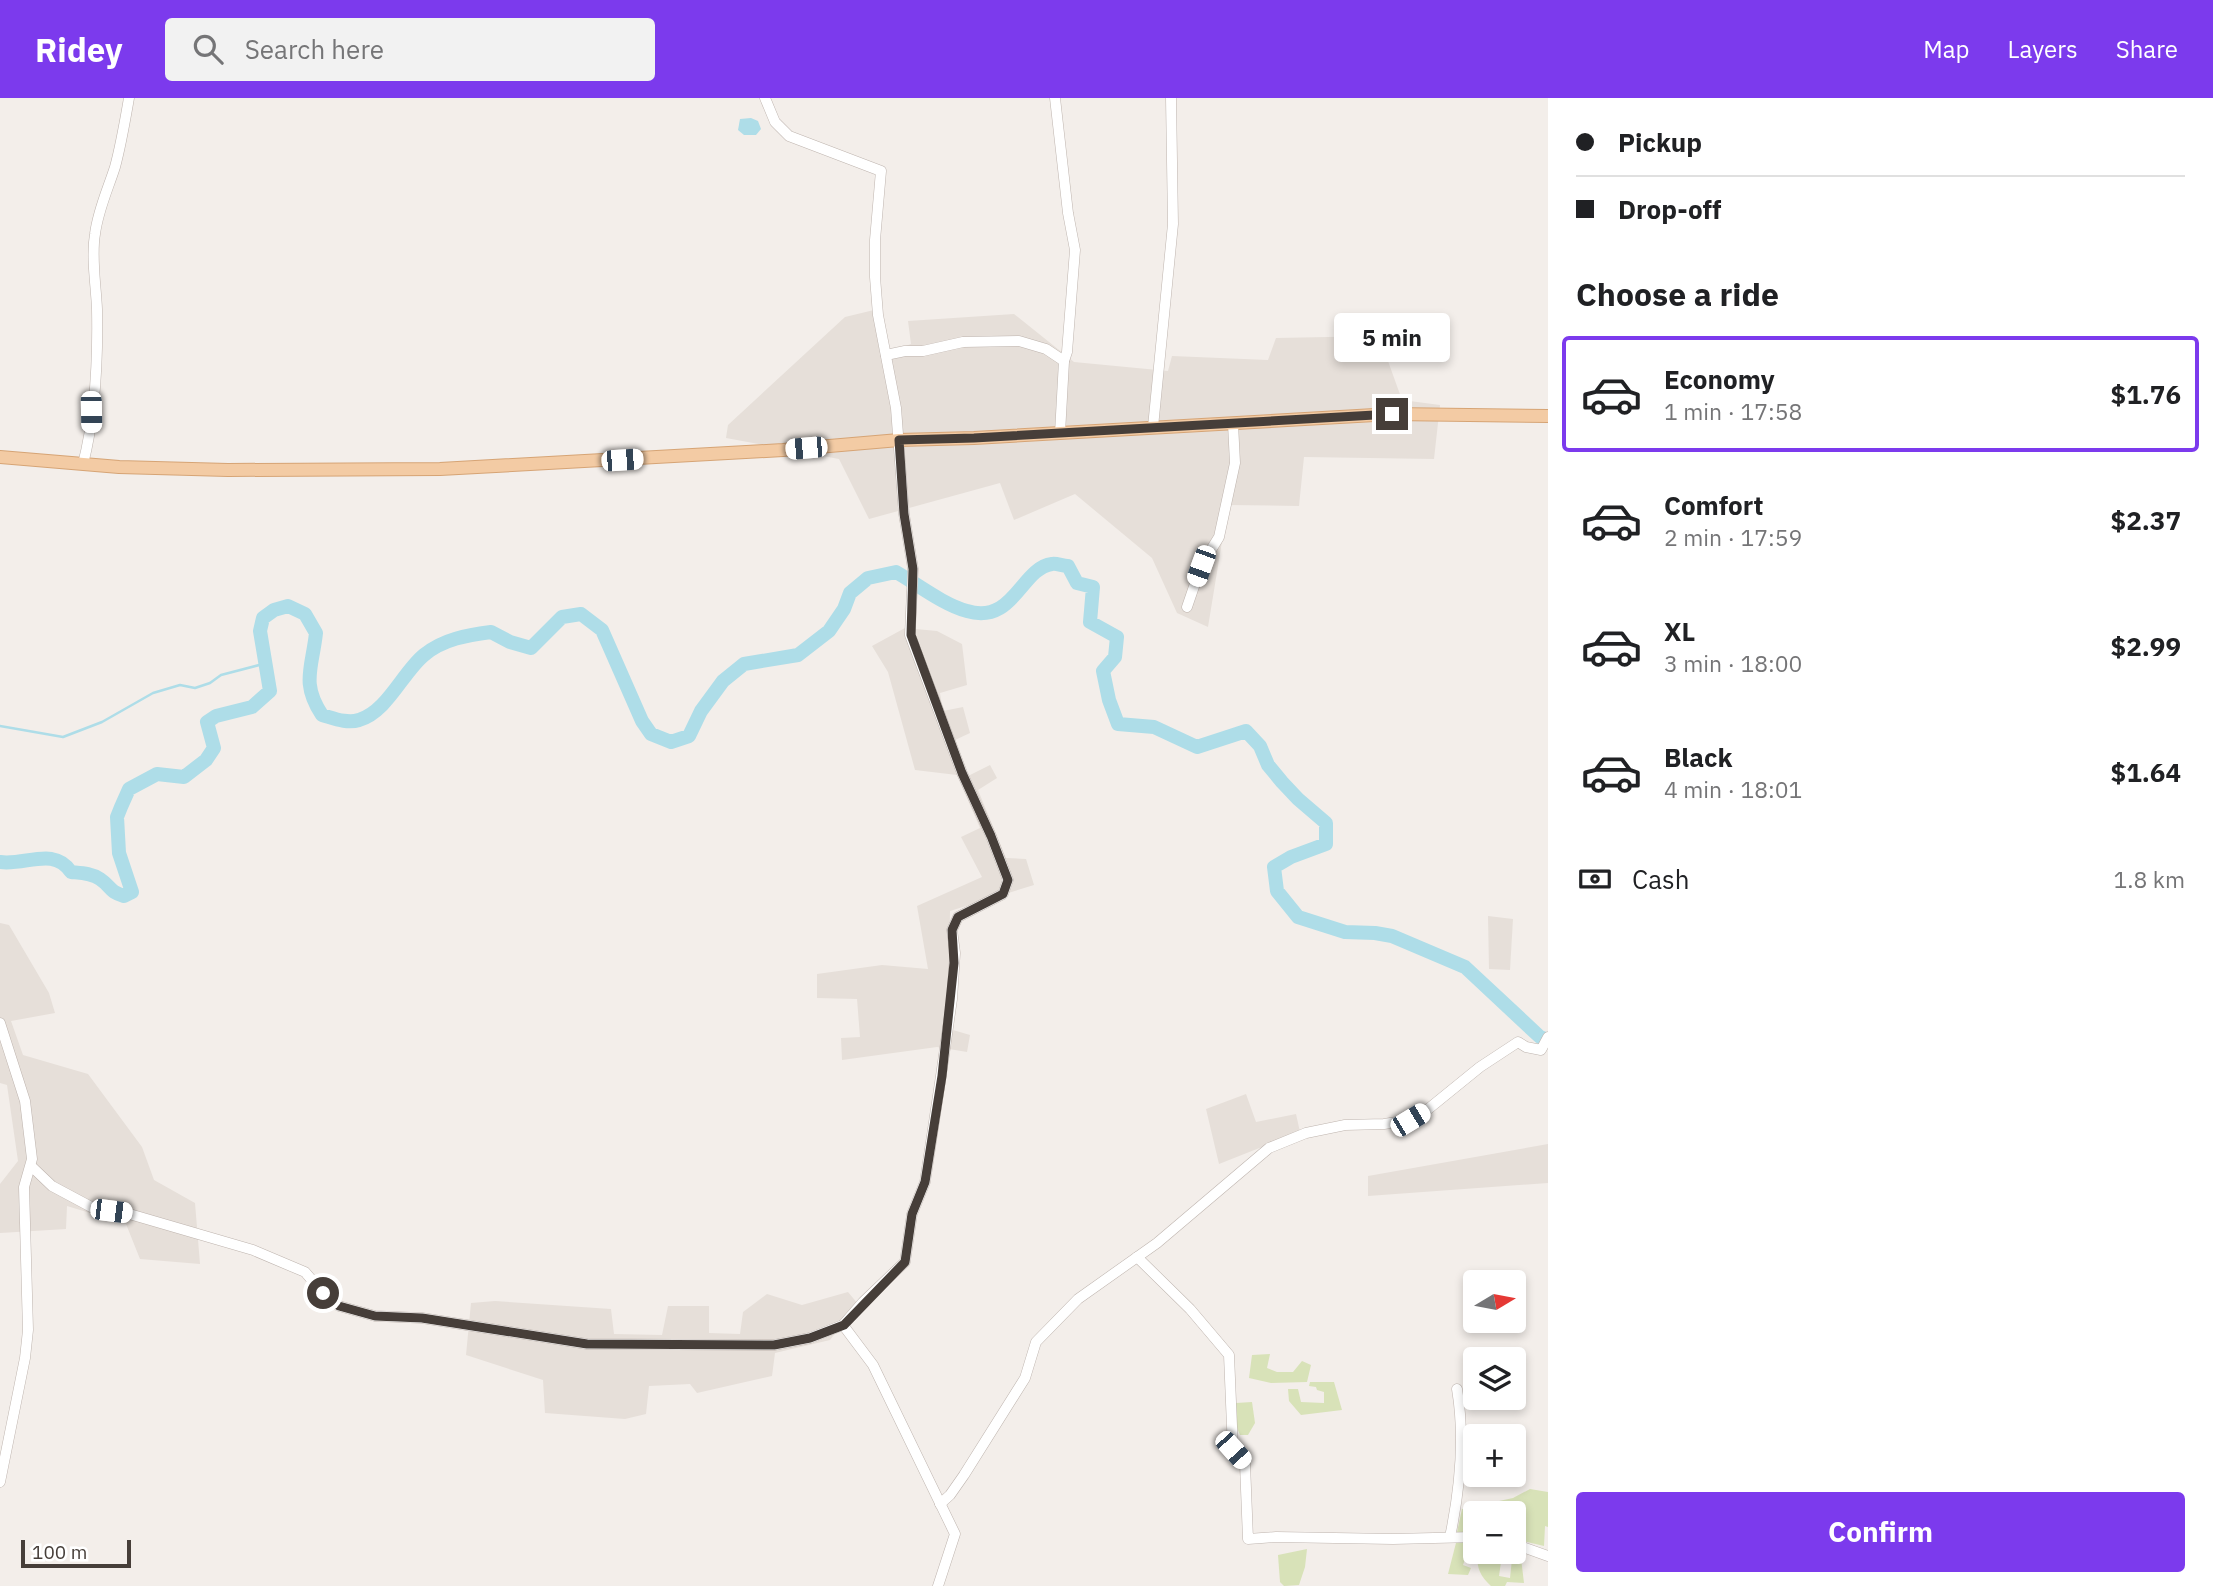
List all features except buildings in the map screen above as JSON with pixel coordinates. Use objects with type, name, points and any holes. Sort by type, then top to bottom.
[{"type":"main road","points":[[0,457],[83,464],[228,470],[440,469],[600,461],[899,440],[1392,414],[1548,416]]},
{"type":"street","points":[[83,464],[92,432],[95,375],[97,316],[94,237],[115,165],[129,98]]},
{"type":"street","points":[[31,1166],[52,1186],[95,1209],[126,1213],[253,1250],[306,1272],[323,1293],[339,1306],[375,1316],[422,1318],[587,1344],[774,1345],[810,1338],[844,1325],[905,1262],[912,1214],[925,1182],[942,1076],[954,963],[952,930],[958,917],[1003,894],[1008,880],[962,773],[911,635],[913,569],[904,514],[899,440],[878,315],[875,277],[881,171],[789,136],[775,122],[765,98]]},
{"type":"street","points":[[1055,98],[1068,213],[1075,250],[1060,433]]},
{"type":"street","points":[[1153,427],[1173,224],[1171,98]]},
{"type":"street","points":[[886,355],[923,351],[963,342],[1019,341],[1046,349],[1064,361]]},
{"type":"street","points":[[1186,607],[1201,566],[1219,537],[1235,463],[1233,424]]},
{"type":"street","points":[[0,1023],[24,1101],[31,1166],[24,1187],[28,1330],[25,1358],[0,1482]]},
{"type":"street","points":[[940,1504],[964,1475],[1025,1378],[1036,1342],[1078,1298],[1184,1221],[1269,1148],[1306,1133],[1345,1125],[1410,1120],[1518,1042],[1541,1050],[1548,1037]]},
{"type":"street","points":[[1137,1257],[1190,1309],[1229,1355],[1233,1450],[1245,1464],[1248,1539],[1463,1536]]},
{"type":"street","points":[[844,1325],[873,1365],[955,1534],[938,1586]]},
{"type":"street","points":[[1450,1537],[1459,1490],[1460,1404],[1457,1389]]},
{"type":"street","points":[[1526,1548],[1548,1556]]},
{"type":"shaded area","points":[[874,310],[880,355],[911,344],[908,321],[1014,314],[1074,362],[1168,371],[1172,356],[1268,360],[1276,338],[1379,336],[1402,400],[1440,405],[1434,459],[1304,457],[1299,506],[1228,505],[1208,627],[1177,613],[1152,558],[1075,494],[1014,520],[1000,483],[869,519],[839,459],[726,438],[728,425],[845,317]]},
{"type":"shaded area","points":[[905,628],[937,631],[962,644],[967,685],[940,693],[943,711],[963,707],[970,733],[955,740],[968,776],[990,765],[997,778],[978,790],[1006,858],[1026,859],[1034,885],[950,911],[949,976],[953,1030],[970,1035],[967,1052],[937,1047],[842,1060],[841,1038],[860,1037],[857,999],[817,998],[817,974],[882,965],[928,969],[917,906],[982,877],[961,837],[980,828],[957,775],[915,770],[888,672],[872,646]]},
{"type":"shaded area","points":[[1488,916],[1513,919],[1510,970],[1489,969]]},
{"type":"shaded area","points":[[0,923],[9,925],[49,993],[55,1013],[11,1021],[23,1055],[88,1074],[142,1147],[154,1180],[195,1203],[200,1264],[140,1259],[126,1224],[67,1206],[66,1229],[0,1233],[0,1184],[18,1161],[7,1085],[0,1083]]},
{"type":"shaded area","points":[[1246,1094],[1256,1122],[1296,1114],[1300,1132],[1219,1164],[1206,1109]]},
{"type":"shaded area","points":[[1548,1144],[1548,1183],[1368,1196],[1368,1176]]},
{"type":"shaded area","points":[[848,1292],[858,1304],[830,1340],[775,1353],[772,1376],[697,1393],[690,1384],[649,1386],[646,1414],[625,1419],[545,1413],[543,1380],[466,1355],[471,1303],[495,1301],[611,1309],[614,1334],[662,1335],[668,1306],[709,1306],[709,1333],[740,1334],[743,1312],[767,1294],[802,1305]]},
{"type":"green space","points":[[1270,1354],[1267,1368],[1277,1372],[1293,1372],[1302,1361],[1311,1365],[1307,1382],[1271,1383],[1249,1378],[1252,1355]]},
{"type":"green space","points":[[1310,1382],[1334,1382],[1342,1410],[1301,1415],[1289,1401],[1288,1389],[1298,1389],[1301,1402],[1324,1403],[1324,1392],[1309,1386]]},
{"type":"green space","points":[[1252,1402],[1255,1423],[1248,1435],[1240,1435],[1235,1423],[1236,1403]]},
{"type":"green space","points":[[1530,1489],[1548,1492],[1548,1527],[1545,1526],[1544,1546],[1526,1542],[1526,1501],[1499,1501],[1513,1498]]},
{"type":"green space","points":[[1462,1509],[1463,1532],[1457,1532]]},
{"type":"green space","points":[[1457,1539],[1463,1539],[1463,1565],[1471,1568],[1468,1575],[1448,1574]]},
{"type":"green space","points":[[1307,1549],[1299,1585],[1284,1586],[1280,1582],[1278,1555]]},
{"type":"green space","points":[[1478,1564],[1501,1564],[1499,1576],[1510,1578],[1511,1564],[1522,1564],[1524,1583],[1507,1582],[1505,1586],[1491,1586],[1480,1572]]},
{"type":"water","points":[[751,118],[758,121],[761,129],[756,135],[744,135],[738,130],[740,119]]},
{"type":"waterway","points":[[0,862],[48,858],[64,864],[71,872],[97,877],[119,894],[124,896],[132,892],[119,853],[117,817],[129,789],[157,774],[184,777],[206,760],[214,748],[207,722],[216,716],[252,707],[270,691],[260,631],[263,618],[274,610],[288,606],[305,614],[316,633],[310,684],[322,715],[350,721],[369,716],[386,700],[416,662],[447,641],[491,632],[510,642],[531,648],[562,617],[581,614],[602,630],[642,721],[651,734],[671,742],[689,736],[701,711],[723,681],[744,664],[798,655],[829,631],[844,609],[850,593],[868,578],[896,572],[949,604],[967,611],[983,613],[996,610],[1032,575],[1041,568],[1055,564],[1068,566],[1077,583],[1093,587],[1090,622],[1117,637],[1115,657],[1103,671],[1109,700],[1118,724],[1154,727],[1197,747],[1246,731],[1260,746],[1268,765],[1282,782],[1326,823],[1326,844],[1291,857],[1274,867],[1277,891],[1298,917],[1345,932],[1392,936],[1465,967],[1540,1037],[1548,1040]]},
{"type":"waterway","points":[[0,726],[63,737],[102,722],[153,693],[180,685],[195,688],[210,683],[221,675],[267,663]]},
{"type":"route","points":[[323,1293],[339,1306],[375,1316],[422,1318],[587,1344],[774,1345],[810,1338],[844,1325],[863,1302],[905,1262],[912,1214],[925,1182],[942,1076],[952,999],[955,953],[952,930],[958,917],[1003,894],[1008,880],[962,773],[911,635],[913,569],[904,514],[899,440],[1392,414]]}]
